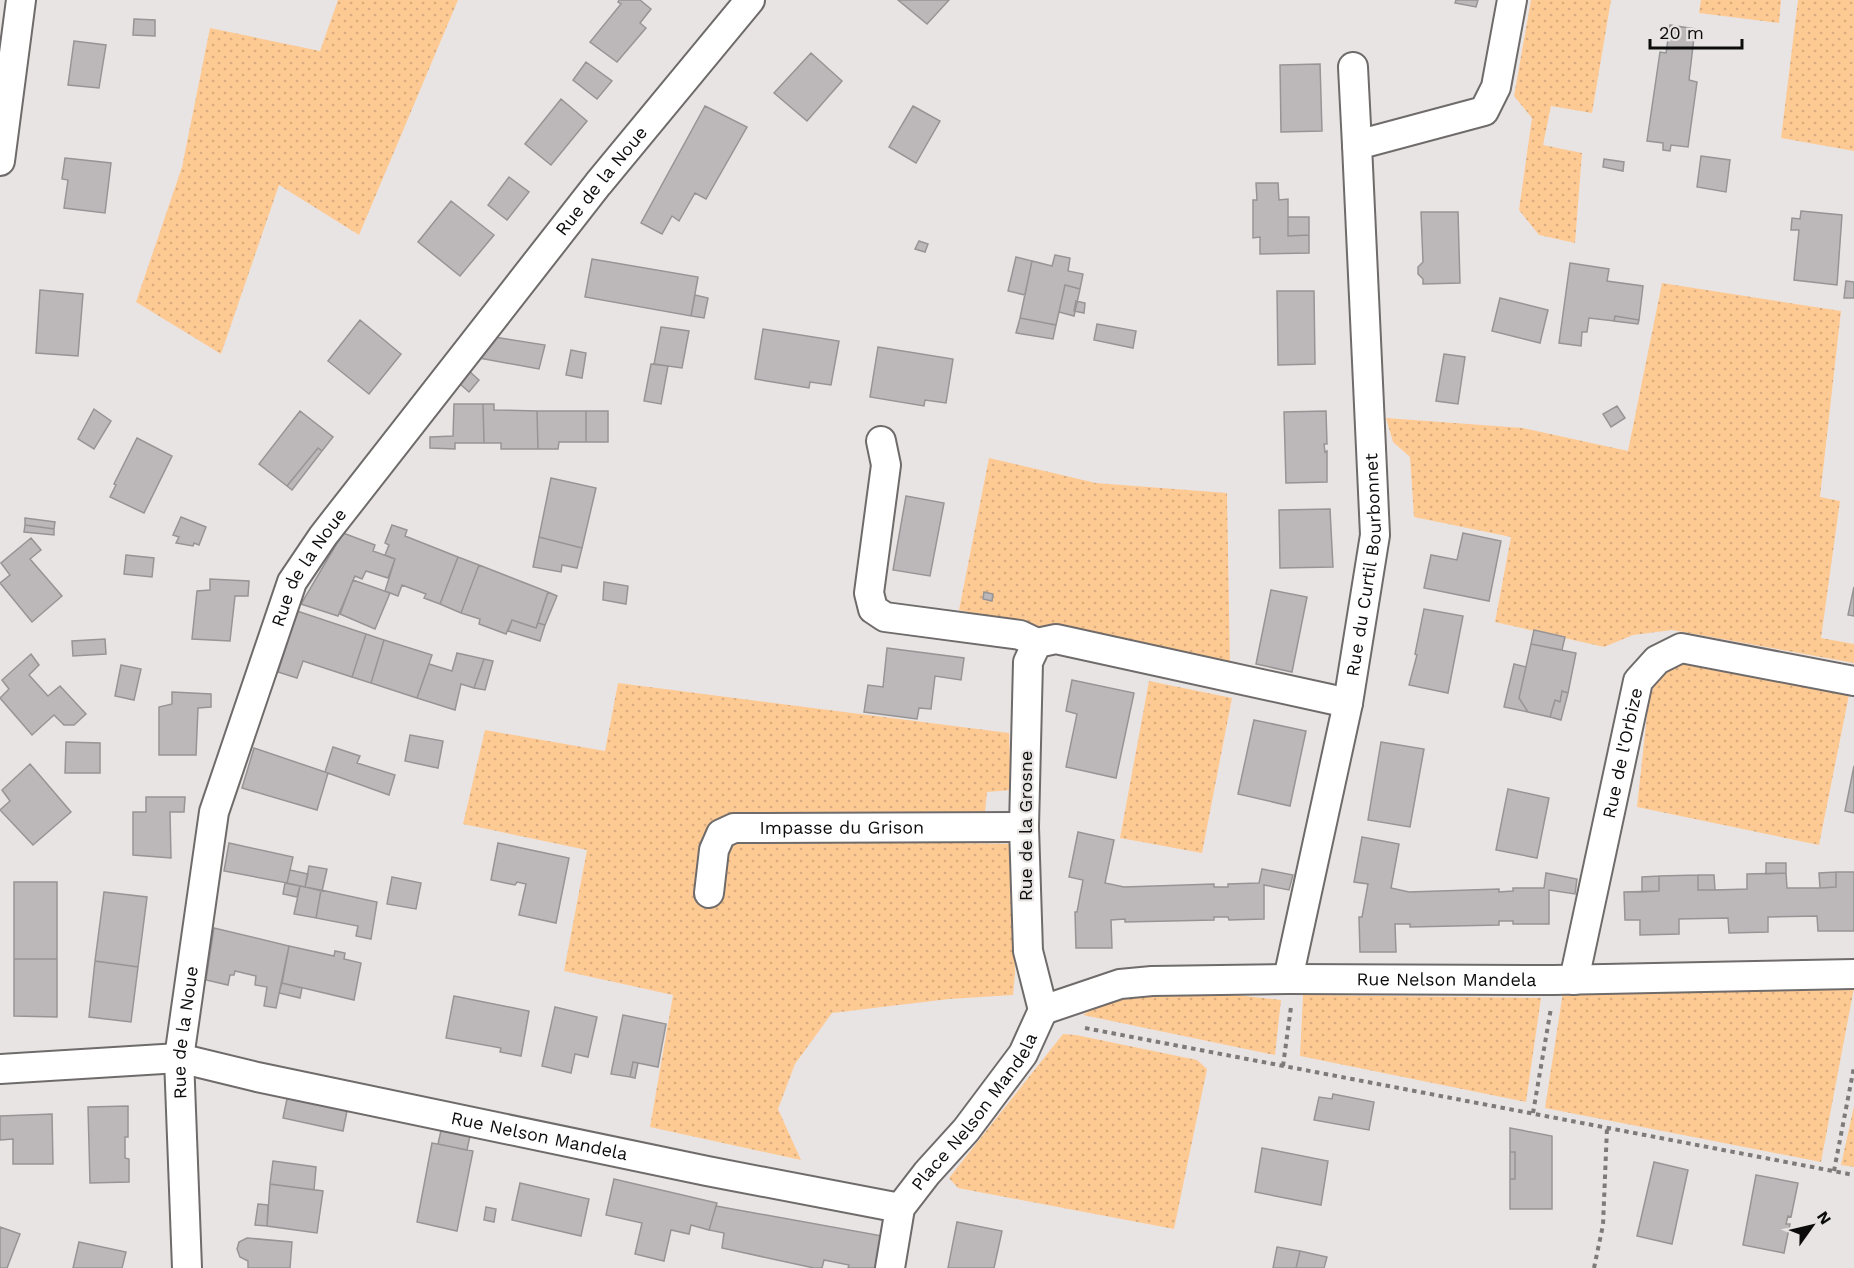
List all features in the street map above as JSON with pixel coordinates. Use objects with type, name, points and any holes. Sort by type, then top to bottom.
[{"type":"street","points":[[0,161],[21,0]]},
{"type":"street","name":"Rue de la Noue","points":[[187,1268],[179,1058],[214,812],[292,582],[323,536],[598,184],[750,0]]},
{"type":"street","points":[[1357,145],[1484,111],[1496,87],[1512,0]]},
{"type":"street","name":"Rue du Curtil Bourbonnet","points":[[1288,979],[1348,703],[1375,535],[1353,67]]},
{"type":"street","points":[[881,441],[886,465],[869,593],[873,609],[885,617],[1020,635],[1037,643],[1056,639],[1348,703]]},
{"type":"street","name":"Rue de la Grosne","points":[[1037,643],[1028,662],[1024,827],[1028,951],[1043,1010]]},
{"type":"street","name":"Rue de l'Orbize","points":[[1564,980],[1638,681],[1657,660],[1681,648],[1854,681]]},
{"type":"street","name":"Impasse du Grison","points":[[710,893],[714,850],[721,834],[734,828],[1024,827]]},
{"type":"street","name":"Rue Nelson Mandela","points":[[1043,1010],[1120,984],[1152,981],[1564,980],[1854,974]]},
{"type":"street","name":"Place Nelson Mandela","points":[[900,1208],[927,1173],[966,1130],[1023,1054],[1043,1010]]},
{"type":"street","name":"Rue Nelson Mandela","points":[[0,1069],[179,1058],[257,1077],[900,1208]]},
{"type":"street","points":[[891,1268],[900,1208]]},
{"type":"path","points":[[1283,1066],[1291,1013],[1288,979]]},
{"type":"path","points":[[1533,1113],[1564,980]]},
{"type":"path","points":[[1043,1010],[1082,1027],[1854,1175]]},
{"type":"path","points":[[1834,1171],[1854,1067]]},
{"type":"path","points":[[1594,1268],[1603,1225],[1607,1128]]},
{"type":"shaded area","points":[[338,0],[458,0],[359,235],[279,185],[221,354],[136,302],[182,167],[210,28],[320,51]]},
{"type":"shaded area","points":[[1531,0],[1611,0],[1592,113],[1551,106],[1543,145],[1582,153],[1575,243],[1539,235],[1519,210],[1532,118],[1514,96]]},
{"type":"shaded area","points":[[1701,0],[1781,0],[1779,23],[1699,13]]},
{"type":"shaded area","points":[[1798,0],[1854,0],[1854,151],[1781,138]]},
{"type":"shaded area","points":[[1662,283],[1841,311],[1820,497],[1840,501],[1821,638],[1854,644],[1854,663],[1672,630],[1633,635],[1604,647],[1495,622],[1511,537],[1414,517],[1410,457],[1393,442],[1386,418],[1523,428],[1628,451]]},
{"type":"shaded area","points":[[989,458],[1096,483],[1227,493],[1230,666],[959,610]]},
{"type":"shaded area","points":[[1682,661],[1849,695],[1819,845],[1637,807],[1649,697],[1662,671]]},
{"type":"shaded area","points":[[1149,681],[1232,698],[1202,853],[1120,838]]},
{"type":"shaded area","points":[[618,683],[1009,733],[1011,790],[987,792],[985,812],[735,819],[701,904],[716,906],[721,863],[726,849],[740,839],[1013,844],[1015,974],[1013,995],[949,999],[832,1013],[795,1064],[778,1109],[801,1160],[650,1127],[673,995],[564,971],[587,850],[463,824],[485,730],[605,751]]},
{"type":"shaded area","points":[[1854,988],[1821,1162],[1545,1108],[1563,992]]},
{"type":"shaded area","points":[[1182,989],[1281,1000],[1275,1055],[1083,1015],[1118,999]]},
{"type":"shaded area","points":[[1303,995],[1541,998],[1526,1102],[1300,1056]]},
{"type":"shaded area","points":[[1063,1034],[1197,1060],[1207,1069],[1174,1229],[958,1188],[949,1178]]},
{"type":"shaded area","points":[[1854,1106],[1854,1167],[1841,1165]]},
{"type":"building","points":[[619,0],[640,0],[651,9],[640,23],[646,28],[617,62],[590,42],[621,4]]},
{"type":"building","points":[[898,0],[949,0],[927,24]]},
{"type":"building","points":[[1456,0],[1478,0],[1476,7],[1455,3]]},
{"type":"building","points":[[134,19],[155,20],[155,36],[133,35]]},
{"type":"building","points":[[1670,25],[1695,29],[1689,80],[1697,82],[1688,147],[1671,145],[1670,151],[1663,150],[1663,143],[1647,141],[1660,52],[1666,53]]},
{"type":"building","points":[[74,41],[106,45],[99,88],[68,85]]},
{"type":"building","points":[[811,53],[842,81],[807,121],[774,93]]},
{"type":"building","points":[[586,62],[612,81],[597,99],[573,80]]},
{"type":"building","points":[[1320,64],[1322,131],[1281,132],[1280,65]]},
{"type":"building","points":[[561,99],[587,121],[551,165],[525,144]]},
{"type":"building","points":[[705,106],[747,127],[706,199],[695,193],[679,221],[672,216],[662,234],[641,223]]},
{"type":"building","points":[[913,106],[940,121],[916,163],[889,147]]},
{"type":"building","points":[[1701,156],[1730,160],[1726,192],[1697,187]]},
{"type":"building","points":[[65,158],[111,163],[105,213],[64,208],[68,180],[62,179]]},
{"type":"building","points":[[1604,159],[1624,162],[1623,171],[1603,167]]},
{"type":"building","points":[[509,177],[529,192],[507,220],[488,205]]},
{"type":"building","points":[[1256,183],[1278,183],[1279,200],[1288,199],[1288,236],[1309,235],[1309,253],[1260,254],[1260,237],[1253,238],[1253,200],[1257,200]]},
{"type":"building","points":[[451,201],[494,235],[460,276],[418,242]]},
{"type":"building","points":[[1801,211],[1842,215],[1837,285],[1794,280],[1799,230],[1791,230],[1792,218],[1800,219]]},
{"type":"building","points":[[1421,212],[1458,212],[1460,283],[1423,284],[1423,279],[1418,274],[1418,267],[1423,262]]},
{"type":"building","points":[[1288,217],[1309,217],[1309,235],[1288,236]]},
{"type":"building","points":[[919,241],[928,244],[925,252],[915,249]]},
{"type":"building","points":[[1055,255],[1070,258],[1068,271],[1083,274],[1080,289],[1065,285],[1056,325],[1020,318],[1032,261],[1052,266]]},
{"type":"building","points":[[1016,257],[1032,261],[1025,295],[1008,291]]},
{"type":"building","points":[[592,259],[698,277],[691,316],[585,297]]},
{"type":"building","points":[[1570,263],[1609,269],[1607,281],[1643,286],[1639,320],[1615,316],[1614,321],[1589,318],[1587,332],[1582,332],[1581,346],[1559,343]]},
{"type":"building","points":[[1846,281],[1854,282],[1854,298],[1844,298]]},
{"type":"building","points":[[1065,285],[1080,289],[1074,316],[1059,312]]},
{"type":"building","points":[[40,290],[83,294],[78,356],[36,353]]},
{"type":"building","points":[[1277,291],[1314,291],[1315,364],[1278,365]]},
{"type":"building","points":[[695,295],[708,298],[704,318],[691,316]]},
{"type":"building","points":[[1500,298],[1548,310],[1540,343],[1492,331]]},
{"type":"building","points":[[1076,301],[1085,303],[1084,313],[1074,311]]},
{"type":"building","points":[[1615,316],[1639,320],[1638,324],[1614,321]]},
{"type":"building","points":[[1020,318],[1056,325],[1053,339],[1016,333]]},
{"type":"building","points":[[360,320],[401,354],[369,394],[328,361]]},
{"type":"building","points":[[1097,324],[1136,331],[1133,348],[1094,340]]},
{"type":"building","points":[[661,327],[689,331],[682,368],[654,364]]},
{"type":"building","points":[[763,329],[839,341],[831,385],[810,382],[809,388],[755,379]]},
{"type":"building","points":[[494,337],[545,345],[539,369],[479,358]]},
{"type":"building","points":[[878,347],[953,359],[946,403],[925,400],[924,406],[870,397]]},
{"type":"building","points":[[571,350],[586,353],[582,378],[566,375]]},
{"type":"building","points":[[1444,354],[1465,357],[1458,404],[1436,401]]},
{"type":"building","points":[[651,364],[668,366],[661,404],[644,401]]},
{"type":"building","points":[[469,371],[479,380],[469,392],[459,383]]},
{"type":"building","points":[[454,404],[483,404],[484,443],[455,443],[455,449],[430,448],[430,437],[453,436]]},
{"type":"building","points":[[483,404],[494,404],[494,410],[537,411],[538,449],[501,449],[501,443],[484,443]]},
{"type":"building","points":[[1617,406],[1625,418],[1611,427],[1603,414]]},
{"type":"building","points":[[94,409],[111,421],[94,449],[78,439]]},
{"type":"building","points":[[300,411],[333,437],[322,451],[318,448],[287,486],[259,464]]},
{"type":"building","points":[[537,411],[586,411],[586,442],[559,442],[558,449],[538,449]]},
{"type":"building","points":[[586,411],[608,411],[608,442],[586,442]]},
{"type":"building","points":[[1326,411],[1327,444],[1324,444],[1325,452],[1327,451],[1327,482],[1286,483],[1284,412]]},
{"type":"building","points":[[137,438],[172,456],[144,513],[110,497]]},
{"type":"building","points":[[318,448],[322,451],[292,490],[287,486]]},
{"type":"building","points":[[551,478],[596,488],[582,548],[539,537]]},
{"type":"building","points":[[906,496],[944,503],[930,576],[893,570]]},
{"type":"building","points":[[1330,509],[1333,567],[1280,568],[1279,510]]},
{"type":"building","points":[[181,517],[206,527],[199,545],[176,543],[179,537],[173,535]]},
{"type":"building","points":[[25,518],[55,522],[54,529],[25,525]]},
{"type":"building","points":[[25,525],[54,529],[54,535],[24,532]]},
{"type":"building","points":[[392,525],[407,530],[405,536],[458,557],[440,604],[424,598],[426,594],[402,585],[398,596],[385,591],[395,559],[385,555],[389,545],[385,543]]},
{"type":"building","points":[[343,533],[375,545],[373,551],[395,559],[388,578],[366,571],[362,579],[355,576],[338,616],[301,604]]},
{"type":"building","points":[[1463,533],[1501,541],[1489,601],[1424,588],[1431,555],[1457,560]]},
{"type":"building","points":[[539,537],[582,548],[577,568],[562,565],[561,572],[533,567]]},
{"type":"building","points":[[31,538],[41,550],[30,559],[62,596],[32,622],[0,583],[10,575],[1,563]]},
{"type":"building","points":[[126,555],[154,558],[152,577],[124,574]]},
{"type":"building","points":[[458,557],[479,565],[461,613],[440,604]]},
{"type":"building","points":[[479,565],[548,592],[536,628],[512,620],[506,634],[479,624],[480,619],[461,613]]},
{"type":"building","points":[[210,579],[249,581],[248,596],[235,596],[230,641],[192,639],[197,591],[210,590]]},
{"type":"building","points":[[353,580],[390,593],[375,629],[340,614]]},
{"type":"building","points":[[604,582],[628,586],[626,604],[603,600]]},
{"type":"building","points":[[1854,587],[1854,616],[1848,615]]},
{"type":"building","points":[[1271,590],[1307,597],[1292,672],[1256,664]]},
{"type":"building","points":[[548,592],[557,596],[545,625],[538,623]]},
{"type":"building","points":[[984,592],[993,594],[992,601],[983,599]]},
{"type":"building","points":[[1424,609],[1463,616],[1448,693],[1409,685],[1417,655],[1415,654]]},
{"type":"building","points":[[297,611],[366,634],[352,677],[303,661],[297,678],[278,672]]},
{"type":"building","points":[[512,620],[536,628],[538,623],[545,625],[540,641],[508,631]]},
{"type":"building","points":[[1534,630],[1565,637],[1562,650],[1531,644]]},
{"type":"building","points":[[366,634],[384,640],[371,683],[352,677]]},
{"type":"building","points":[[105,639],[106,654],[73,656],[72,641]]},
{"type":"building","points":[[384,640],[432,655],[417,698],[371,683]]},
{"type":"building","points":[[1531,644],[1576,653],[1568,693],[1562,691],[1560,702],[1555,700],[1550,717],[1528,712],[1519,698]]},
{"type":"building","points":[[887,648],[964,658],[961,680],[935,676],[931,709],[919,708],[917,719],[864,712],[868,685],[883,687]]},
{"type":"building","points":[[457,653],[484,659],[474,688],[461,684],[455,710],[417,698],[429,664],[452,671]]},
{"type":"building","points":[[31,654],[39,665],[29,675],[48,696],[60,686],[86,714],[74,725],[64,725],[54,715],[32,735],[0,698],[9,689],[2,680]]},
{"type":"building","points":[[484,659],[493,661],[485,690],[474,688]]},
{"type":"building","points":[[1514,664],[1526,667],[1519,698],[1528,712],[1504,707]]},
{"type":"building","points":[[121,665],[141,669],[134,700],[115,696]]},
{"type":"building","points":[[1072,680],[1134,693],[1116,778],[1066,767],[1077,714],[1066,711]]},
{"type":"building","points":[[1562,691],[1568,693],[1561,720],[1550,717],[1555,700],[1560,702]]},
{"type":"building","points":[[172,692],[211,694],[211,707],[198,708],[196,755],[159,755],[159,707],[172,704]]},
{"type":"building","points":[[1254,720],[1306,731],[1290,806],[1238,794]]},
{"type":"building","points":[[410,735],[443,741],[438,768],[405,761]]},
{"type":"building","points":[[66,742],[100,743],[100,773],[65,773]]},
{"type":"building","points":[[1381,742],[1424,749],[1410,827],[1368,820]]},
{"type":"building","points":[[333,747],[360,756],[357,763],[395,775],[389,795],[325,772]]},
{"type":"building","points":[[254,748],[328,773],[317,810],[242,788]]},
{"type":"building","points":[[30,764],[71,812],[33,845],[0,810],[10,801],[2,790]]},
{"type":"building","points":[[1854,766],[1854,813],[1845,811]]},
{"type":"building","points":[[1508,789],[1549,798],[1537,858],[1496,850]]},
{"type":"building","points":[[146,797],[185,797],[184,812],[170,812],[171,858],[133,855],[133,812],[146,812]]},
{"type":"building","points":[[1078,832],[1114,840],[1105,883],[1124,887],[1214,884],[1214,887],[1228,887],[1228,884],[1259,883],[1262,869],[1293,875],[1289,890],[1264,885],[1264,919],[1229,920],[1228,917],[1214,917],[1214,920],[1125,922],[1125,919],[1111,920],[1112,948],[1076,948],[1075,912],[1077,912],[1083,880],[1069,877]]},
{"type":"building","points":[[1362,837],[1399,844],[1391,888],[1409,892],[1499,889],[1499,892],[1513,891],[1513,888],[1544,888],[1546,873],[1577,879],[1575,894],[1549,890],[1549,924],[1513,924],[1513,921],[1499,921],[1499,925],[1410,927],[1410,924],[1395,924],[1396,952],[1360,952],[1359,917],[1362,917],[1368,884],[1354,882]]},
{"type":"building","points":[[229,843],[293,857],[287,883],[224,871]]},
{"type":"building","points":[[498,843],[569,858],[556,923],[519,915],[526,884],[517,882],[515,885],[491,880]]},
{"type":"building","points":[[1766,863],[1786,863],[1786,873],[1766,874]]},
{"type":"building","points":[[309,866],[327,869],[322,891],[305,887]]},
{"type":"building","points":[[290,870],[308,874],[305,887],[287,883]]},
{"type":"building","points":[[1836,872],[1854,872],[1854,931],[1818,931],[1817,916],[1768,917],[1768,932],[1729,933],[1728,918],[1679,919],[1679,934],[1640,935],[1640,920],[1625,920],[1624,892],[1659,891],[1659,876],[1698,875],[1698,890],[1715,890],[1747,889],[1747,874],[1786,873],[1787,888],[1820,888],[1836,887]]},
{"type":"building","points":[[1836,872],[1836,887],[1820,888],[1819,873]]},
{"type":"building","points":[[1698,875],[1714,875],[1715,890],[1698,890]]},
{"type":"building","points":[[1659,876],[1659,891],[1642,892],[1642,877]]},
{"type":"building","points":[[392,877],[421,883],[416,909],[387,904]]},
{"type":"building","points":[[14,882],[57,882],[57,959],[14,959]]},
{"type":"building","points":[[285,883],[300,886],[297,897],[283,894]]},
{"type":"building","points":[[300,886],[321,890],[316,918],[294,914]]},
{"type":"building","points":[[321,890],[377,902],[371,939],[356,936],[358,926],[316,918]]},
{"type":"building","points":[[104,892],[147,897],[138,967],[95,961]]},
{"type":"building","points":[[214,928],[289,946],[276,1008],[264,1006],[267,987],[255,985],[256,976],[235,971],[234,975],[230,975],[228,985],[206,980]]},
{"type":"building","points":[[289,946],[334,956],[335,951],[345,953],[344,959],[361,963],[354,1000],[282,983]]},
{"type":"building","points":[[14,959],[57,959],[57,1017],[14,1016]]},
{"type":"building","points":[[95,961],[138,967],[131,1022],[89,1017]]},
{"type":"building","points":[[282,983],[302,988],[300,998],[279,993]]},
{"type":"building","points":[[454,996],[529,1011],[521,1056],[500,1052],[501,1048],[446,1038]]},
{"type":"building","points":[[555,1007],[597,1017],[588,1057],[575,1054],[571,1073],[542,1066]]},
{"type":"building","points":[[623,1015],[666,1024],[658,1067],[633,1062],[630,1077],[611,1074]]},
{"type":"building","points":[[633,1062],[638,1063],[635,1078],[630,1077]]},
{"type":"building","points":[[288,1094],[348,1106],[343,1131],[283,1118]]},
{"type":"building","points":[[1333,1094],[1374,1102],[1369,1130],[1314,1120],[1319,1097],[1332,1099]]},
{"type":"building","points":[[128,1106],[125,1158],[129,1159],[129,1182],[90,1183],[88,1107]]},
{"type":"building","points":[[52,1114],[53,1164],[13,1164],[13,1139],[0,1140],[0,1116]]},
{"type":"building","points":[[442,1126],[471,1131],[467,1150],[438,1144]]},
{"type":"building","points":[[1510,1128],[1552,1136],[1552,1209],[1510,1209],[1510,1179],[1515,1179],[1515,1152],[1510,1152]]},
{"type":"building","points":[[432,1143],[473,1151],[457,1231],[417,1222]]},
{"type":"building","points":[[1262,1148],[1328,1161],[1321,1205],[1255,1192]]},
{"type":"building","points":[[1510,1152],[1515,1152],[1515,1179],[1510,1179]]},
{"type":"building","points":[[273,1161],[316,1167],[314,1190],[270,1184]]},
{"type":"building","points":[[1654,1162],[1688,1170],[1672,1244],[1637,1236]]},
{"type":"building","points":[[1756,1175],[1798,1183],[1791,1217],[1788,1216],[1786,1224],[1790,1224],[1784,1253],[1743,1245]]},
{"type":"building","points":[[614,1179],[717,1203],[709,1230],[691,1225],[689,1234],[671,1230],[664,1261],[635,1254],[642,1223],[606,1215]]},
{"type":"building","points":[[520,1183],[589,1199],[581,1236],[512,1220]]},
{"type":"building","points":[[270,1184],[323,1191],[317,1233],[267,1226]]},
{"type":"building","points":[[258,1204],[268,1205],[267,1226],[255,1225]]},
{"type":"building","points":[[716,1206],[888,1237],[883,1268],[848,1268],[849,1265],[824,1260],[822,1268],[814,1268],[722,1248],[724,1233],[709,1230]]},
{"type":"building","points":[[486,1207],[496,1209],[494,1222],[484,1220]]},
{"type":"building","points":[[957,1222],[1002,1231],[994,1268],[948,1268]]},
{"type":"building","points":[[0,1227],[20,1234],[7,1268],[0,1268]]},
{"type":"building","points":[[247,1238],[292,1242],[290,1268],[248,1268],[248,1261],[240,1257],[237,1249],[239,1242]]},
{"type":"building","points":[[79,1242],[126,1252],[122,1268],[73,1268]]},
{"type":"building","points":[[1277,1247],[1300,1251],[1296,1268],[1273,1268]]},
{"type":"building","points":[[1300,1251],[1327,1257],[1324,1268],[1296,1268]]}]
